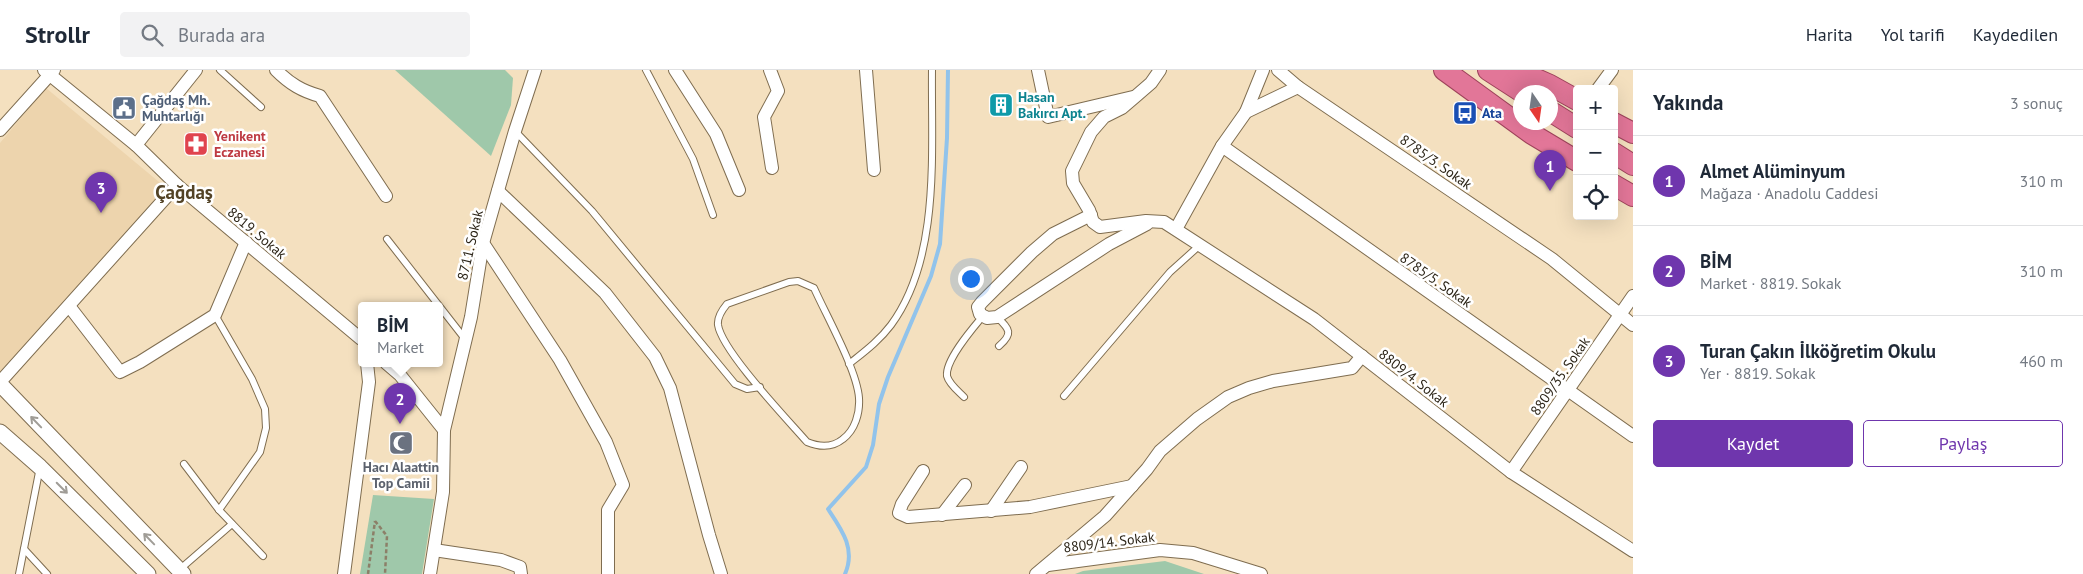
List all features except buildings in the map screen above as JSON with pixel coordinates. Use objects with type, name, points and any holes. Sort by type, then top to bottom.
[{"type":"highway","points":[[1444,70],[1532,134],[1573,159]]},
{"type":"highway","points":[[1488,70],[1513,86]]},
{"type":"highway","points":[[1516,70],[1573,98]]},
{"type":"highway","points":[[1558,116],[1573,125]]},
{"type":"highway","points":[[1618,125],[1633,134]]},
{"type":"highway","points":[[1618,156],[1633,165]]},
{"type":"highway","points":[[1618,187],[1633,196]]},
{"type":"street","points":[[136,145],[196,70]]},
{"type":"street","points":[[276,70],[287,82],[302,90],[320,96],[386,196]]},
{"type":"street","name":"8711. Sokak","points":[[444,430],[465,339],[484,243],[515,132],[536,70]]},
{"type":"street","points":[[675,70],[716,134],[739,190]]},
{"type":"street","points":[[770,70],[778,91],[764,117],[772,168]]},
{"type":"street","points":[[866,70],[874,170]]},
{"type":"street","points":[[1038,70],[1048,117],[1136,96]]},
{"type":"street","points":[[1152,221],[1100,227],[1093,222],[1073,183],[1072,171],[1091,132],[1104,117],[1122,108],[1151,83],[1160,70]]},
{"type":"street","points":[[1176,229],[1222,146],[1246,112],[1263,70]]},
{"type":"street","name":"8785/3. Sokak","points":[[1278,70],[1298,87],[1552,259],[1633,325]]},
{"type":"street","points":[[1601,85],[1612,70]]},
{"type":"street","points":[[0,130],[50,72]]},
{"type":"street","name":"8819. Sokak","points":[[50,72],[136,145],[177,185],[358,336]]},
{"type":"street","points":[[1246,112],[1298,87]]},
{"type":"street","name":"8785/5. Sokak","points":[[1222,146],[1567,392],[1633,436]]},
{"type":"street","points":[[177,185],[0,383],[181,572]]},
{"type":"street","points":[[498,192],[605,293],[655,357],[670,388],[721,574]]},
{"type":"street","points":[[1091,215],[1053,234],[1032,252],[982,302],[978,310],[982,316],[987,318],[997,317],[1109,244],[1152,221]]},
{"type":"street","name":"8809/4. Sokak","points":[[1152,221],[1164,222],[1176,229],[1314,319],[1511,472],[1633,551]]},
{"type":"street","points":[[68,306],[120,372],[140,362],[215,315],[246,242]]},
{"type":"street","points":[[484,243],[560,360],[606,442],[623,484],[608,510],[608,574]]},
{"type":"street","name":"8809/35. Sokak","points":[[1511,472],[1633,296]]},
{"type":"street","points":[[1036,574],[1105,516],[1160,451],[1197,419],[1228,397],[1273,381],[1352,368],[1362,356]]},
{"type":"street","points":[[344,574],[369,382],[367,367]]},
{"type":"street","points":[[391,367],[400,375],[444,430],[443,492],[430,574]]},
{"type":"street","points":[[0,432],[40,467],[148,574]]},
{"type":"street","points":[[991,511],[1021,467]]},
{"type":"street","points":[[924,471],[902,504],[899,514],[908,518],[1030,507],[1132,486]]},
{"type":"street","points":[[942,515],[965,485]]},
{"type":"street","points":[[434,550],[501,560],[520,567],[521,574]]},
{"type":"street","name":"8809/14. Sokak","points":[[1048,565],[1160,550],[1193,553],[1261,574]]},
{"type":"lane","points":[[220,70],[261,107]]},
{"type":"lane","points":[[646,70],[693,159],[713,215]]},
{"type":"lane","points":[[849,364],[869,349],[890,327],[906,300],[918,270],[929,200],[932,70]]},
{"type":"lane","points":[[515,132],[592,211],[736,384],[747,389],[760,387]]},
{"type":"lane","points":[[387,239],[436,302]]},
{"type":"lane","points":[[1064,396],[1170,272],[1200,245]]},
{"type":"lane","points":[[788,282],[803,282],[814,288],[849,364],[858,391],[858,414],[850,433],[832,445],[819,446],[807,442],[730,349],[720,331],[719,317],[728,304],[788,282]]},
{"type":"lane","points":[[443,311],[465,339]]},
{"type":"lane","points":[[215,315],[252,379],[265,409],[266,428],[260,452],[219,510]]},
{"type":"lane","points":[[964,397],[949,380],[947,372],[959,347],[982,316]]},
{"type":"lane","points":[[997,317],[1007,326],[1008,334],[999,346]]},
{"type":"lane","points":[[184,464],[219,510],[263,556]]},
{"type":"lane","points":[[19,574],[40,467]]},
{"type":"lane","points":[[181,572],[232,524]]},
{"type":"lane","points":[[24,549],[47,574]]},
{"type":"path","points":[[368,574],[375,521],[387,536],[384,574]]},
{"type":"shaded area","points":[[46,88],[165,187],[0,382],[0,143]]},
{"type":"green space","points":[[395,70],[505,70],[513,78],[511,105],[491,156]]},
{"type":"green space","points":[[373,495],[434,499],[422,574],[360,574]]},
{"type":"green space","points":[[1165,561],[1204,574],[1075,574],[1083,571]]},
{"type":"waterway","points":[[845,574],[849,556],[846,540],[828,509],[866,467],[873,445],[879,404],[888,377],[931,276],[940,244],[947,138],[948,70]]},
{"type":"place","name":"Hasan Bakırcı Apt.","points":[[1001,105]]},
{"type":"place","name":"Çağdaş Mh. Muhtarlığı","points":[[124,108]]},
{"type":"place","name":"Ata","points":[[1465,113]]},
{"type":"place","name":"Yenikent Eczanesi","points":[[196,144]]},
{"type":"place","name":"Almet Alüminyum","points":[[1550,191]]},
{"type":"place","name":"Turan Çakın İlköğretim Okulu","points":[[101,213]]},
{"type":"place","name":"BİM","points":[[400,424]]},
{"type":"place","name":"Hacı Alaattin Top Camii","points":[[401,443]]},
{"type":"district","name":"Çağdaş","points":[[184,192]]}]
